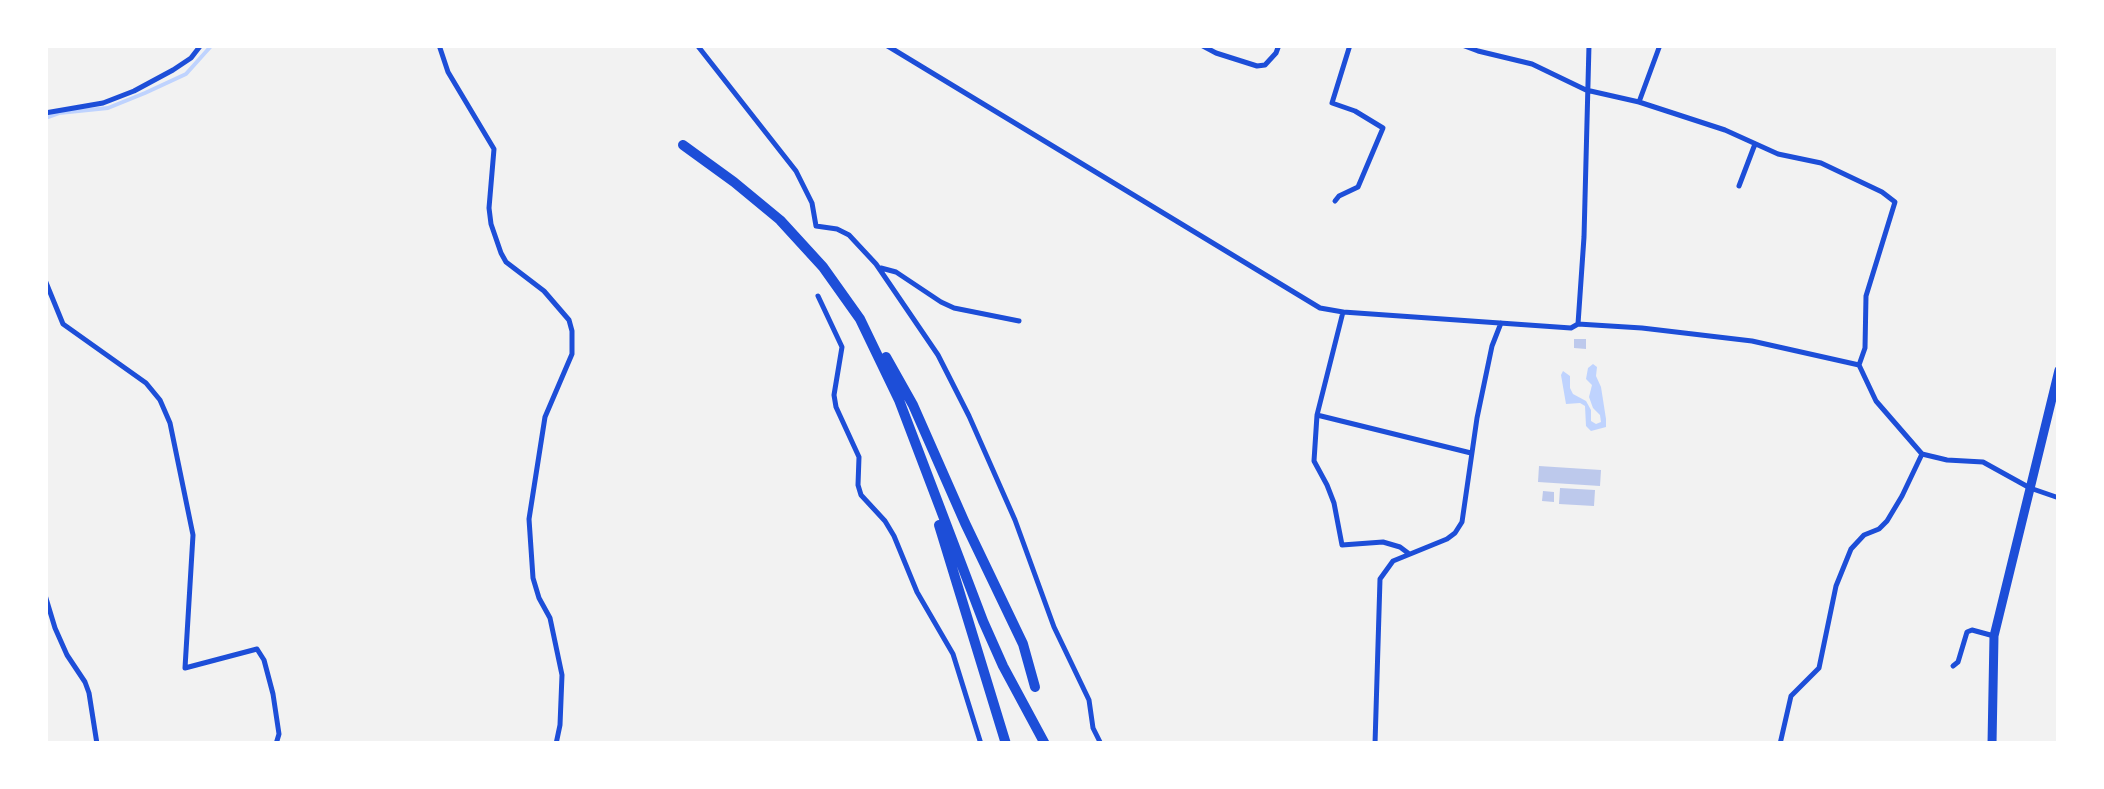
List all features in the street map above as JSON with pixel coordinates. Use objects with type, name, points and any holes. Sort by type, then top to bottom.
[{"type":"highway","points":[[683,145],[780,220],[823,267],[890,364],[913,405],[964,523],[1023,644],[1035,687]]},
{"type":"highway","points":[[860,319],[884,366],[983,621],[1045,744]]},
{"type":"highway","points":[[884,366],[934,510],[1006,744]]},
{"type":"main road","points":[[1992,744],[1994,636],[2059,370]]},
{"type":"street","points":[[45,113],[134,92],[191,58],[200,45]]},
{"type":"street","points":[[439,45],[448,72],[494,150],[489,208],[501,253],[506,262],[544,291],[569,320],[572,330],[572,354],[545,417],[528,519],[533,578],[550,618],[562,675],[556,744]]},
{"type":"street","points":[[696,45],[796,171],[812,203],[816,226],[849,235],[878,267],[938,355],[1022,538],[1054,627],[1089,700],[1091,721],[1101,744]]},
{"type":"street","points":[[886,45],[1320,308],[1571,328],[1578,324],[1642,328],[1752,341],[1859,365]]},
{"type":"street","points":[[1201,45],[1257,66],[1265,65],[1279,45]]},
{"type":"street","points":[[1335,201],[1358,187],[1383,128],[1332,102],[1350,45]]},
{"type":"street","points":[[1462,45],[1532,64],[1586,90],[1639,102],[1725,130],[1778,154],[1821,164],[1882,192],[1895,202],[1866,296],[1865,348],[1859,365],[1876,401],[1922,454],[1983,462],[2030,488],[2059,498]]},
{"type":"street","points":[[1578,324],[1589,45]]},
{"type":"street","points":[[1639,102],[1660,45]]},
{"type":"street","points":[[1739,186],[1755,144]]},
{"type":"street","points":[[878,267],[896,272],[954,308],[1019,321]]},
{"type":"street","points":[[45,280],[62,324],[146,383],[160,400],[170,423],[193,535],[185,668],[256,649],[264,660],[273,694],[280,734],[276,744]]},
{"type":"street","points":[[818,296],[842,347],[834,395],[860,457],[861,495],[894,536],[917,592],[953,654],[981,744]]},
{"type":"street","points":[[1343,312],[1317,415],[1314,461],[1328,485],[1342,545],[1384,542],[1408,554]]},
{"type":"street","points":[[1374,744],[1380,579],[1393,561],[1447,539],[1462,522],[1492,346],[1501,322]]},
{"type":"street","points":[[1317,415],[1472,452]]},
{"type":"street","points":[[1780,744],[1791,696],[1819,668],[1836,586],[1851,549],[1864,535],[1886,522],[1922,454]]},
{"type":"street","points":[[45,595],[67,655],[90,693],[97,744]]},
{"type":"street","points":[[1953,666],[1958,662],[1967,632],[1994,636]]},
{"type":"water","points":[[1593,364],[1597,367],[1606,427],[1591,431],[1586,426],[1585,406],[1566,404],[1561,375],[1563,371],[1570,376],[1573,394],[1586,401],[1591,421],[1596,424],[1601,422],[1600,415],[1593,408],[1589,397],[1592,385],[1586,379]]},
{"type":"building","points":[[1574,339],[1586,339],[1586,349],[1574,348]]},
{"type":"building","points":[[1539,466],[1601,470],[1600,486],[1538,482]]},
{"type":"building","points":[[1560,488],[1595,490],[1594,506],[1559,504]]},
{"type":"building","points":[[1543,491],[1554,492],[1554,502],[1542,501]]},
{"type":"waterway","points":[[45,118],[108,108],[145,93],[186,74],[212,45]]}]
